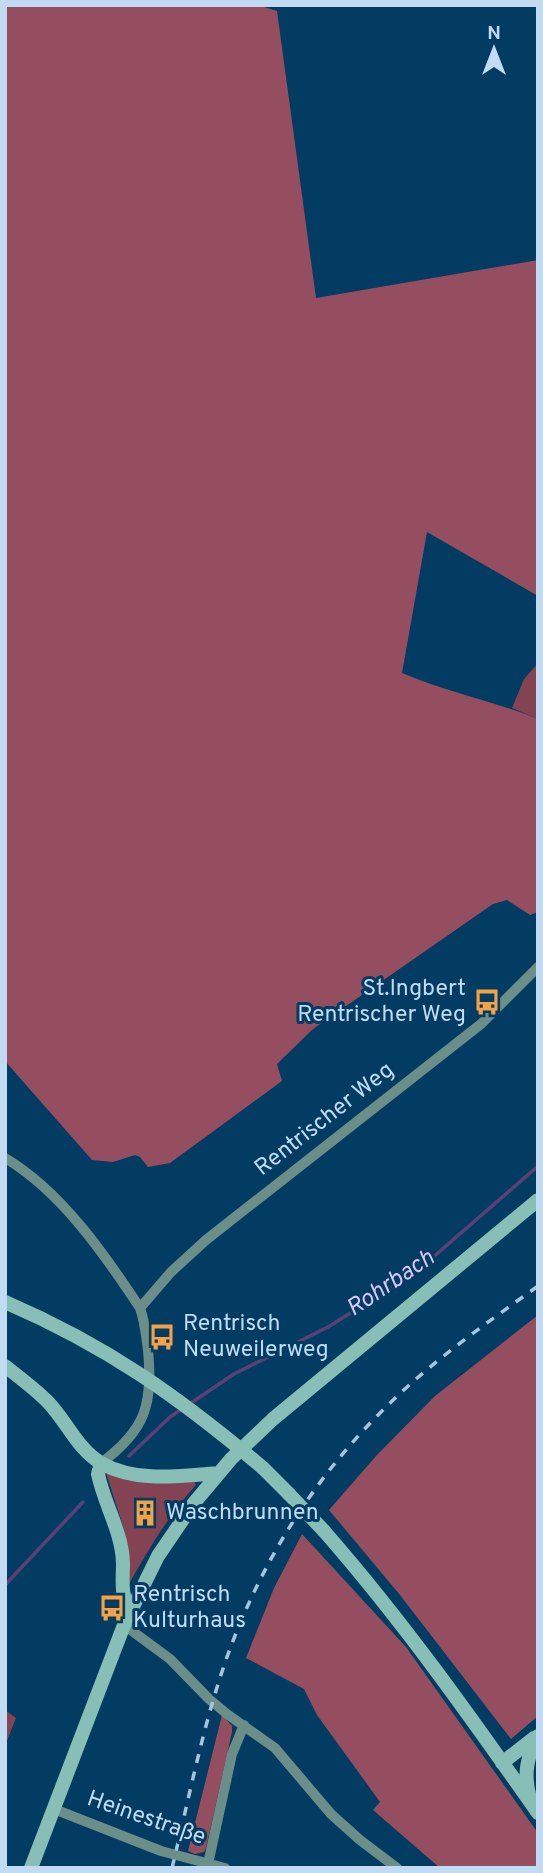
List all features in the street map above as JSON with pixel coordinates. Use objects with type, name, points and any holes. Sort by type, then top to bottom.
[{"type":"main road","points":[[31,1868],[130,1610],[170,1537],[219,1473],[273,1419],[538,1200]]},
{"type":"main road","points":[[5,1302],[70,1332],[131,1367],[204,1418],[263,1468],[324,1531],[379,1595],[535,1810]]},
{"type":"main road","points":[[5,1366],[47,1401],[82,1446],[101,1463],[138,1474],[167,1477],[219,1473]]},
{"type":"main road","points":[[101,1463],[98,1474],[120,1539],[123,1561],[122,1592],[130,1610]]},
{"type":"main road","points":[[502,1763],[538,1735]]},
{"type":"main road","points":[[535,1810],[526,1779],[527,1764],[538,1735]]},
{"type":"street","name":"Rentrischer Weg","points":[[140,1308],[171,1272],[206,1240],[481,1024],[538,967]]},
{"type":"street","points":[[5,1158],[36,1180],[72,1218],[104,1255],[140,1308],[149,1363],[146,1412],[131,1436],[101,1463]]},
{"type":"street","points":[[124,1625],[170,1658],[209,1699],[283,1756],[321,1803],[345,1827],[397,1868]]},
{"type":"street","points":[[208,1864],[232,1754],[244,1725]]},
{"type":"street","name":"Heinestraße","points":[[54,1809],[161,1851],[225,1868]]},
{"type":"shaded area","points":[[5,5],[258,5],[277,11],[316,298],[538,260],[538,596],[427,532],[402,673],[538,719],[538,912],[530,915],[507,900],[493,904],[313,1029],[277,1064],[282,1081],[170,1163],[148,1167],[135,1155],[113,1162],[92,1160],[5,1061]]},
{"type":"shaded area","points":[[538,663],[538,719],[512,708],[524,679]]},
{"type":"shaded area","points":[[538,1315],[538,1716],[511,1739],[400,1595],[329,1510],[376,1456],[435,1396]]},
{"type":"shaded area","name":"Waschbrunnen","points":[[106,1473],[136,1480],[194,1481],[196,1485],[159,1534],[128,1586],[125,1532]]},
{"type":"shaded area","points":[[302,1534],[406,1647],[538,1833],[538,1868],[440,1868],[373,1810],[380,1802],[317,1715],[304,1689],[246,1658],[274,1588]]},
{"type":"shaded area","points":[[5,1710],[16,1718],[5,1746]]},
{"type":"shaded area","points":[[222,1715],[232,1726],[232,1732],[206,1848],[204,1852],[195,1854],[188,1851]]},
{"type":"waterway","name":"Rohrbach","points":[[188,1405],[234,1374],[328,1327],[416,1272],[538,1166]]},
{"type":"waterway","name":"Rohrbach","points":[[129,1456],[182,1409]]},
{"type":"waterway","name":"Rohrbach","points":[[5,1585],[83,1502]]},
{"type":"railway","points":[[172,1868],[218,1683],[255,1590],[290,1526],[332,1467],[399,1394],[457,1346],[538,1286]]},
{"type":"place","name":"St.Ingbert Rentrischer Weg","points":[[487,1002]]},
{"type":"place","name":"Rentrisch Neuweilerweg","points":[[162,1337]]},
{"type":"place","name":"Waschbrunnen","points":[[145,1513]]},
{"type":"place","name":"Rentrisch Kulturhaus","points":[[112,1608]]}]
